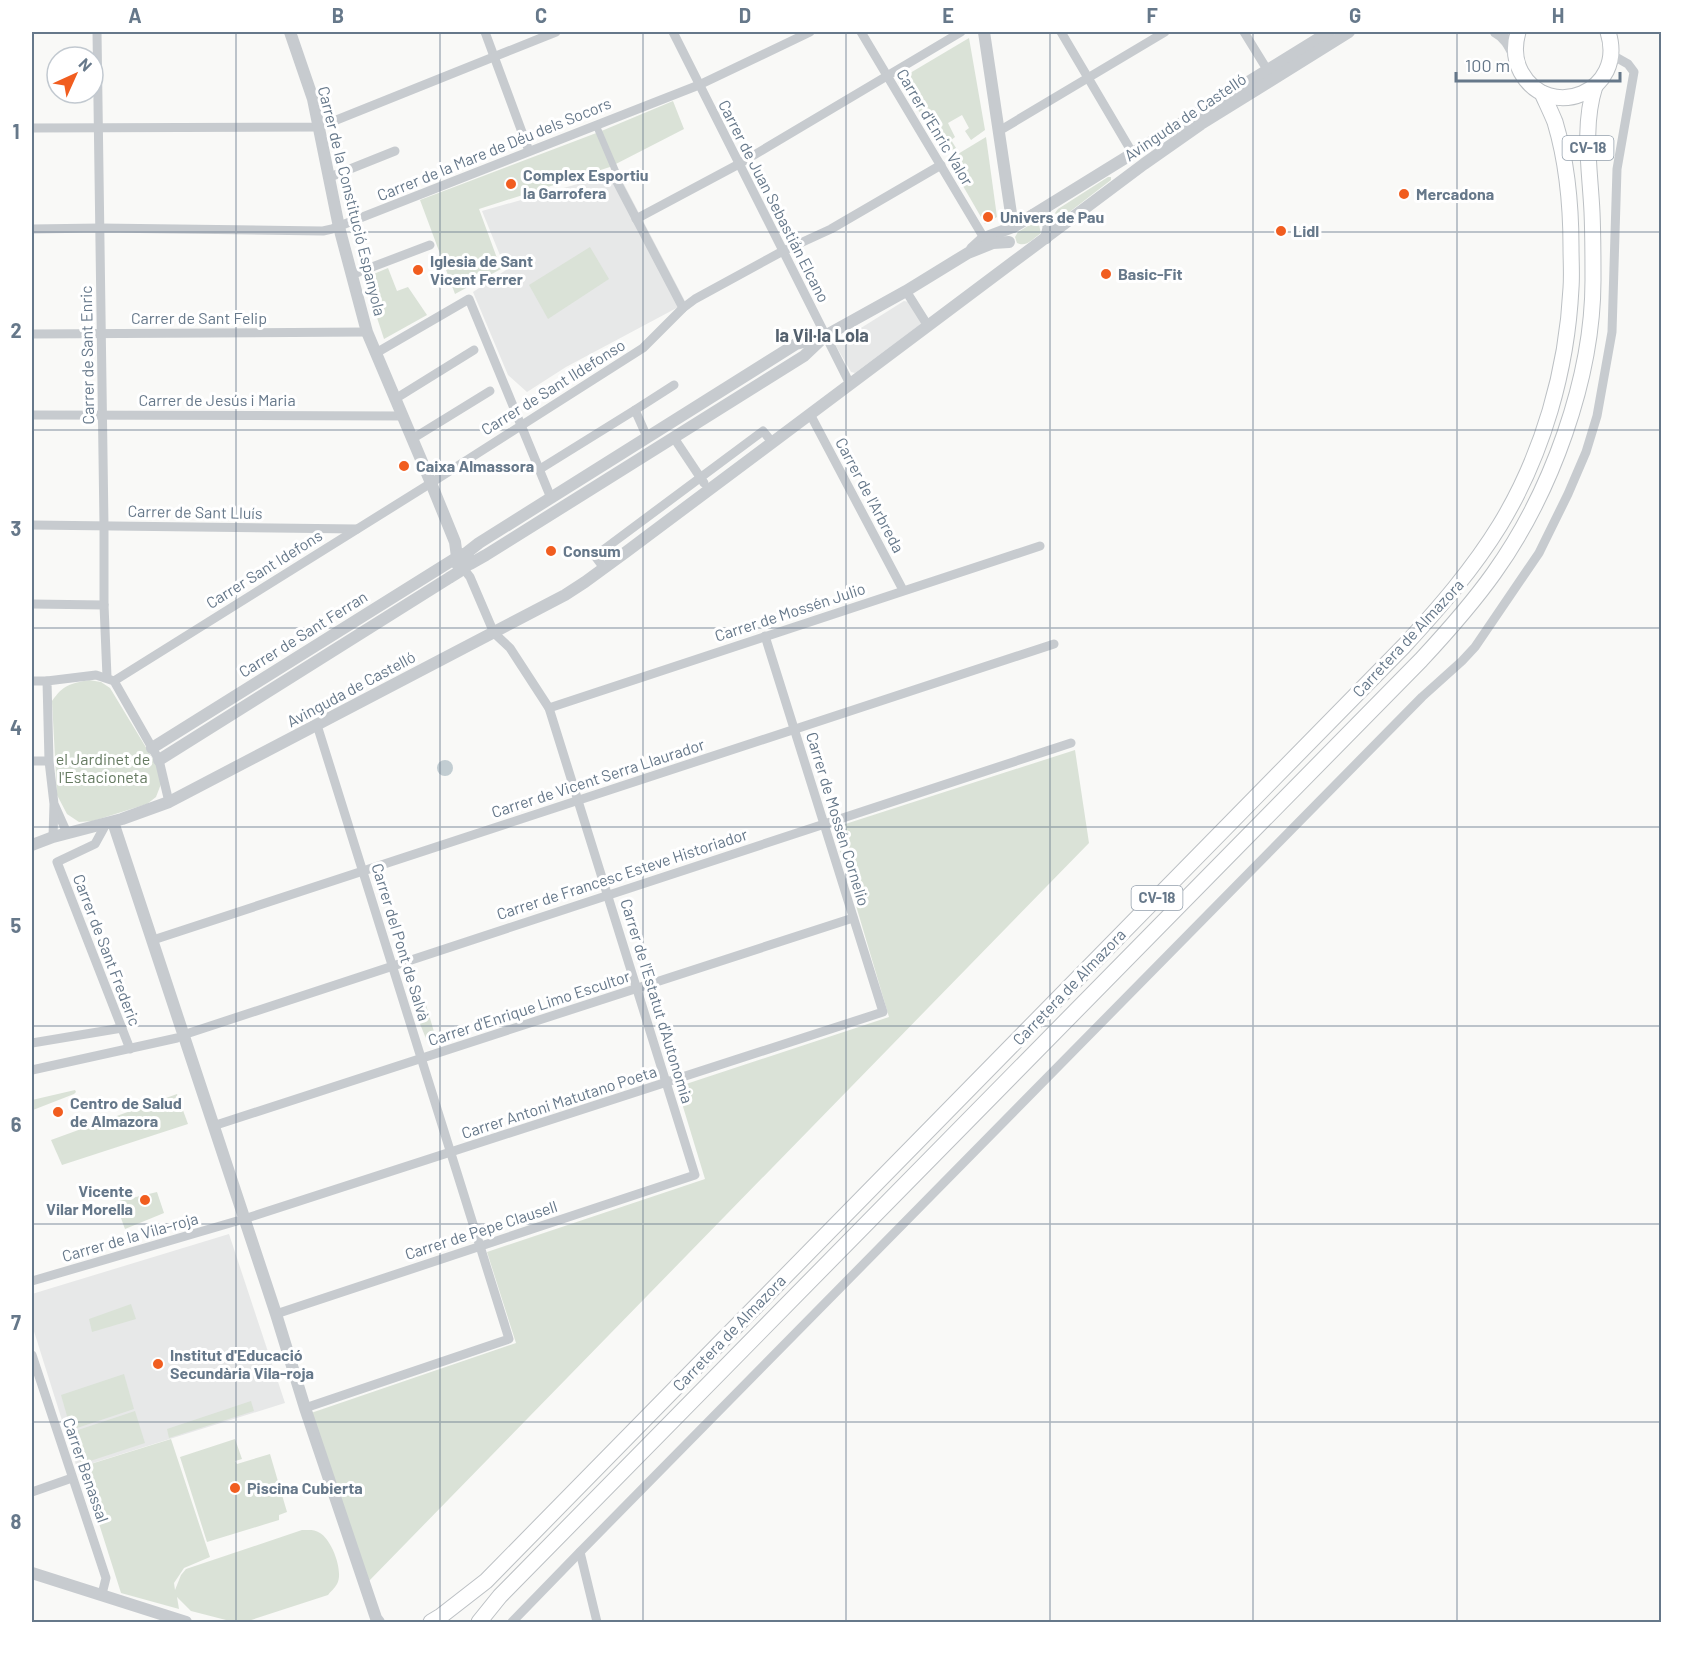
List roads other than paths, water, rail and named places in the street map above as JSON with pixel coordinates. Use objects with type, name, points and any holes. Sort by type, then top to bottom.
[{"type":"main road","points":[[1515,56],[1518,32]]},
{"type":"main road","points":[[1608,32],[1612,55]]},
{"type":"main road","name":"CV-18","points":[[1595,86],[1606,72],[1612,55]]},
{"type":"main road","name":"CV-18","points":[[1515,56],[1524,78],[1542,93]]},
{"type":"main road","points":[[1542,93],[1556,97],[1570,97],[1595,86]]},
{"type":"main road","name":"Carretera de Almazora","points":[[479,1623],[500,1596],[1421,660],[1458,620],[1494,573],[1523,527],[1543,489],[1560,447],[1573,408],[1590,330],[1593,284],[1588,118],[1595,86]]},
{"type":"main road","name":"Carretera de Almazora","points":[[431,1623],[486,1581],[1396,654],[1442,605],[1474,565],[1501,524],[1539,444],[1561,370],[1567,329],[1572,288],[1568,177],[1554,121],[1542,93]]},
{"type":"street","name":"Carrer de Sant Enric","points":[[96,32],[104,605],[110,679]]},
{"type":"street","name":"Carrer de la Constitució Espanyola","points":[[290,32],[313,99],[339,227],[368,332],[464,563]]},
{"type":"street","points":[[485,32],[529,151]]},
{"type":"street","points":[[32,128],[319,127],[556,32]]},
{"type":"street","name":"Carrer de Juan Sebastián Elcano","points":[[673,32],[850,384]]},
{"type":"street","name":"Carrer de la Mare de Déu dels Socors","points":[[32,229],[323,231],[339,227],[699,85],[810,32]]},
{"type":"street","name":"Carrer d'Enric Valor","points":[[861,32],[984,238]]},
{"type":"street","points":[[636,219],[739,164],[961,32]]},
{"type":"street","points":[[984,32],[1013,226]]},
{"type":"street","points":[[1060,32],[1132,154]]},
{"type":"street","points":[[999,131],[1165,32]]},
{"type":"street","points":[[1244,32],[1268,71]]},
{"type":"street","name":"Avinguda de Castelló","points":[[1033,215],[1329,32]]},
{"type":"street","name":"Avinguda de Castelló","points":[[1046,238],[1192,130],[1349,32]]},
{"type":"street","points":[[1496,32],[1503,35],[1515,56]]},
{"type":"street","points":[[512,1623],[1414,706],[1462,661],[1481,638],[1539,553],[1568,495],[1598,416],[1612,332],[1617,169],[1634,72],[1628,64],[1612,55]]},
{"type":"street","points":[[596,125],[616,172],[616,180],[683,308]]},
{"type":"street","points":[[330,177],[394,151]]},
{"type":"street","name":"Carrer de Sant Ildefonso","points":[[431,483],[643,348],[695,299],[783,251],[831,229],[940,165]]},
{"type":"street","points":[[1033,215],[1046,220],[1049,226],[1046,238],[1028,250],[1014,250],[1009,245],[1009,233],[1013,226],[1033,215]]},
{"type":"street","name":"Carrer de Sant Ferran","points":[[968,253],[984,238],[1013,226]]},
{"type":"street","name":"Carrer de Sant Ferran","points":[[159,760],[449,578],[479,543],[796,344],[825,336],[968,253],[993,243],[1009,243]]},
{"type":"street","points":[[351,275],[430,245]]},
{"type":"street","name":"Avinguda de Castelló","points":[[32,845],[52,837],[110,823],[169,802],[565,595],[709,490],[1028,250]]},
{"type":"street","points":[[906,291],[928,326]]},
{"type":"street","points":[[376,353],[470,299],[557,511]]},
{"type":"street","name":"Carrer de Sant Felip","points":[[32,334],[368,332]]},
{"type":"street","name":"Carrer de Sant Ferran","points":[[152,748],[464,563],[557,511],[804,357],[825,336]]},
{"type":"street","points":[[396,399],[487,341]]},
{"type":"street","points":[[412,439],[504,382]]},
{"type":"street","points":[[540,469],[674,385]]},
{"type":"street","points":[[635,411],[653,451]]},
{"type":"street","name":"Carrer de l'Arbreda","points":[[810,414],[903,591]]},
{"type":"street","name":"Carrer de Jesús i Maria","points":[[32,415],[402,416]]},
{"type":"street","points":[[604,568],[595,556],[764,431],[772,442]]},
{"type":"street","points":[[674,438],[709,490]]},
{"type":"street","name":"Carrer Sant Idefons","points":[[110,679],[431,483]]},
{"type":"street","name":"Carrer de Sant Lluís","points":[[32,525],[357,529]]},
{"type":"street","name":"Carrer de Mossén Julio","points":[[549,708],[1040,546]]},
{"type":"street","name":"Carrer de l'Estatut d'Autonomia","points":[[464,563],[494,633],[510,648],[549,708],[695,1175]]},
{"type":"street","points":[[32,604],[104,605]]},
{"type":"street","name":"Carrer de Mossén Cornelio","points":[[765,636],[883,1012]]},
{"type":"street","name":"Carrer de Vicent Serra Llaurador","points":[[149,941],[1054,644]]},
{"type":"street","points":[[32,681],[96,675],[110,679],[159,760],[169,802]]},
{"type":"street","points":[[47,681],[49,761],[54,804],[52,837]]},
{"type":"street","name":"Carrer del Pont de Salvà","points":[[302,1409],[509,1339],[317,725]]},
{"type":"street","points":[[167,738],[174,750]]},
{"type":"street","name":"Carrer de Francesc Esteve Historiador","points":[[32,1070],[180,1036],[1071,743]]},
{"type":"street","points":[[32,761],[49,761]]},
{"type":"street","points":[[54,804],[67,833]]},
{"type":"street","points":[[110,823],[272,1315],[368,1623]]},
{"type":"street","name":"Carrer de Sant Frederic","points":[[110,823],[95,844],[57,862],[130,1049]]},
{"type":"street","name":"Carrer d'Enrique Limo Escultor","points":[[210,1127],[853,918]]},
{"type":"street","name":"Carrer Antoni Matutano Poeta","points":[[240,1220],[883,1012]]},
{"type":"street","points":[[32,1043],[122,1028]]},
{"type":"street","name":"Carrer de Pepe Clausell","points":[[272,1315],[695,1175]]},
{"type":"street","name":"Carrer de la Vila-roja","points":[[32,1281],[240,1220]]},
{"type":"street","name":"Carrer Benassal","points":[[32,1355],[106,1578],[102,1594]]},
{"type":"street","points":[[302,1409],[379,1623]]},
{"type":"street","points":[[32,1492],[72,1478]]},
{"type":"street","points":[[580,1552],[597,1623]]},
{"type":"street","points":[[32,1572],[186,1623]]},
{"type":"place","name":"Complex Esportiu la Garrofera","points":[[511,184]]},
{"type":"place","name":"Mercadona","points":[[1404,194]]},
{"type":"place","name":"Univers de Pau","points":[[988,217]]},
{"type":"place","name":"Lidl","points":[[1281,231]]},
{"type":"place","name":"Iglesia de Sant Vicent Ferrer","points":[[418,270]]},
{"type":"place","name":"Basic-Fit","points":[[1106,274]]},
{"type":"place","name":"Caixa Almassora","points":[[404,466]]},
{"type":"place","name":"Consum","points":[[551,551]]},
{"type":"place","name":"Centro de Salud de Almazora","points":[[58,1112]]},
{"type":"place","name":"Vicente Vilar Morella","points":[[145,1200]]},
{"type":"place","name":"Institut d'Educació Secundària Vila-roja","points":[[158,1364]]},
{"type":"place","name":"Piscina Cubierta","points":[[235,1488]]},
{"type":"district","name":"la Vil·la Lola","points":[[822,336]]},
{"type":"park label","name":"el Jardinet de l'Estacioneta","points":[[103,768]]}]
